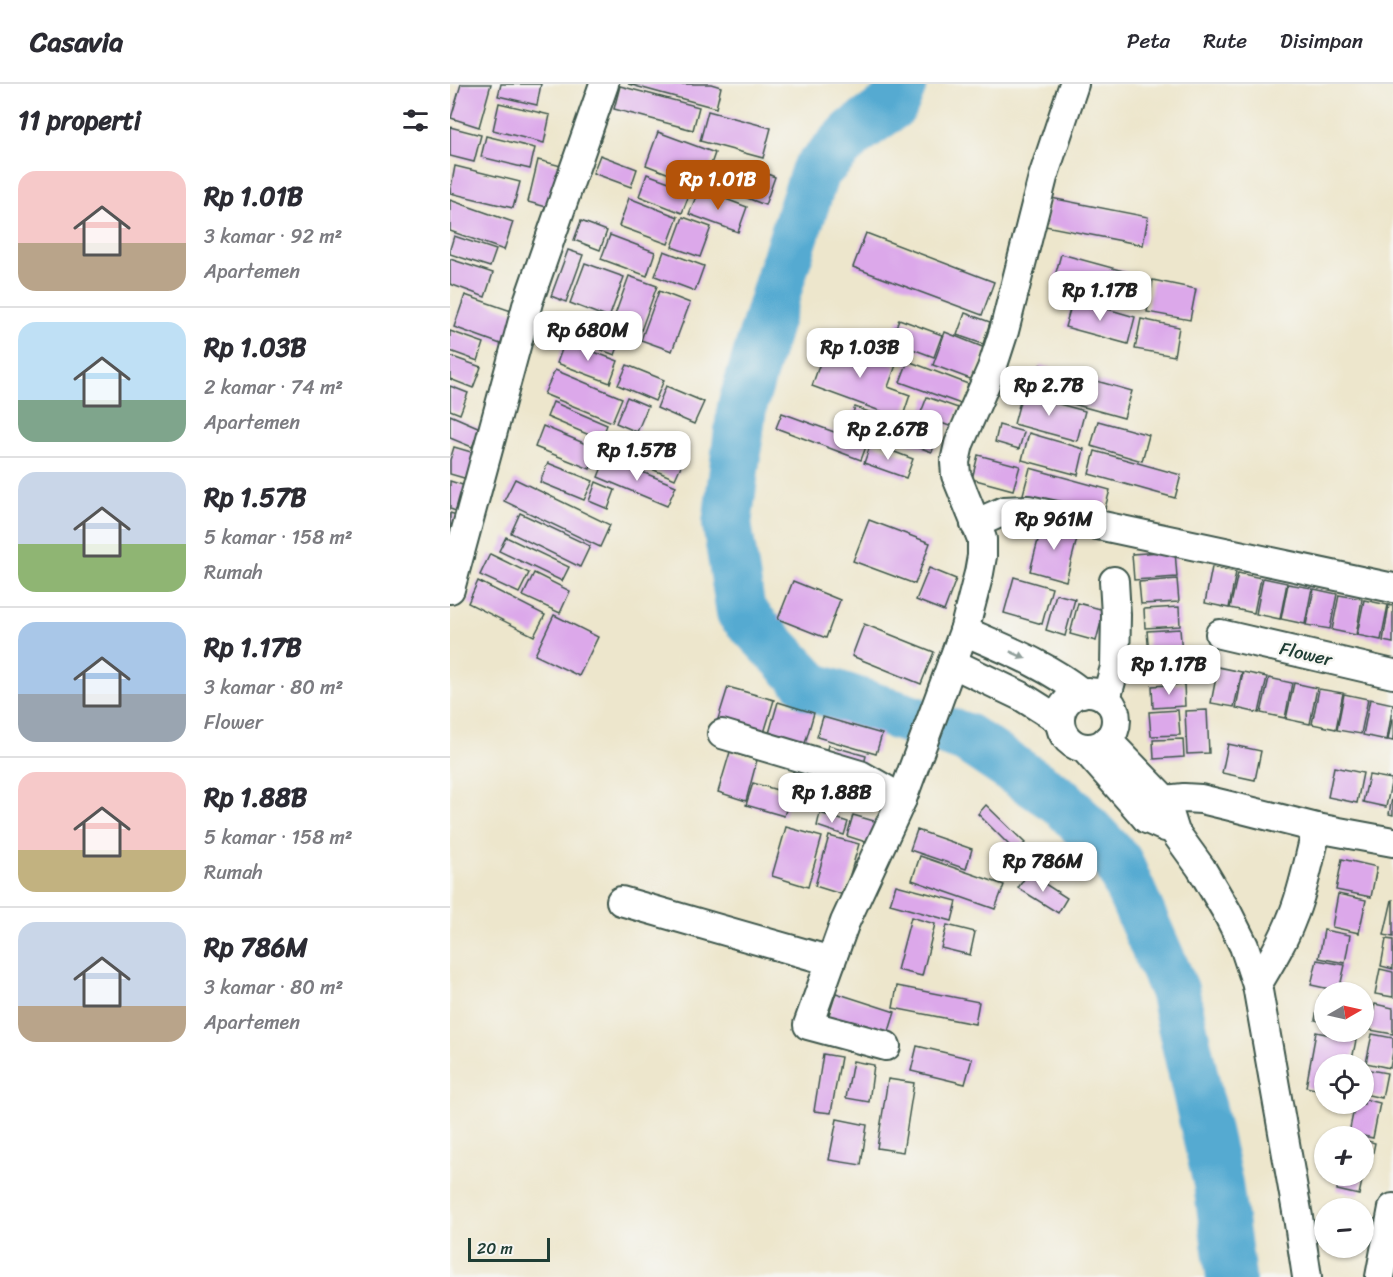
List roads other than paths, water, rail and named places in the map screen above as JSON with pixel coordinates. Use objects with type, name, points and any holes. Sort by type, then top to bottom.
[{"type":"street","points":[[450,589],[528,302],[604,84]]},
{"type":"street","points":[[886,1046],[808,1025],[845,922],[902,799],[964,631],[979,573],[982,539],[956,475],[955,462],[959,444],[992,368],[1004,331],[1043,177],[1074,84]]},
{"type":"street","points":[[975,524],[1004,511],[1028,510],[1393,588]]},
{"type":"street","points":[[964,631],[1034,662],[1067,681],[1094,696],[1112,706],[1115,715],[1113,733],[1096,744],[1071,743],[1062,733],[1059,720],[1070,698],[1094,696],[1115,667],[1114,580]]},
{"type":"street","name":"Flower","points":[[1220,634],[1393,674]]},
{"type":"street","points":[[952,663],[1021,696],[1059,720]]},
{"type":"street","points":[[722,734],[860,775],[902,799]]},
{"type":"street","points":[[1096,744],[1175,831],[1201,868],[1244,946],[1257,985],[1311,1219],[1307,1277]]},
{"type":"street","points":[[1156,809],[1184,798],[1201,800],[1317,828],[1393,842]]},
{"type":"street","points":[[1257,985],[1293,917],[1317,828]]},
{"type":"street","points":[[621,901],[831,961]]},
{"type":"street","points":[[1380,1277],[1384,1225]]},
{"type":"waterway","points":[[902,84],[894,104],[853,133],[815,172],[782,273],[742,407],[727,524],[741,612],[812,687],[966,738],[1062,802],[1118,862],[1174,990],[1218,1184],[1231,1277]]}]
